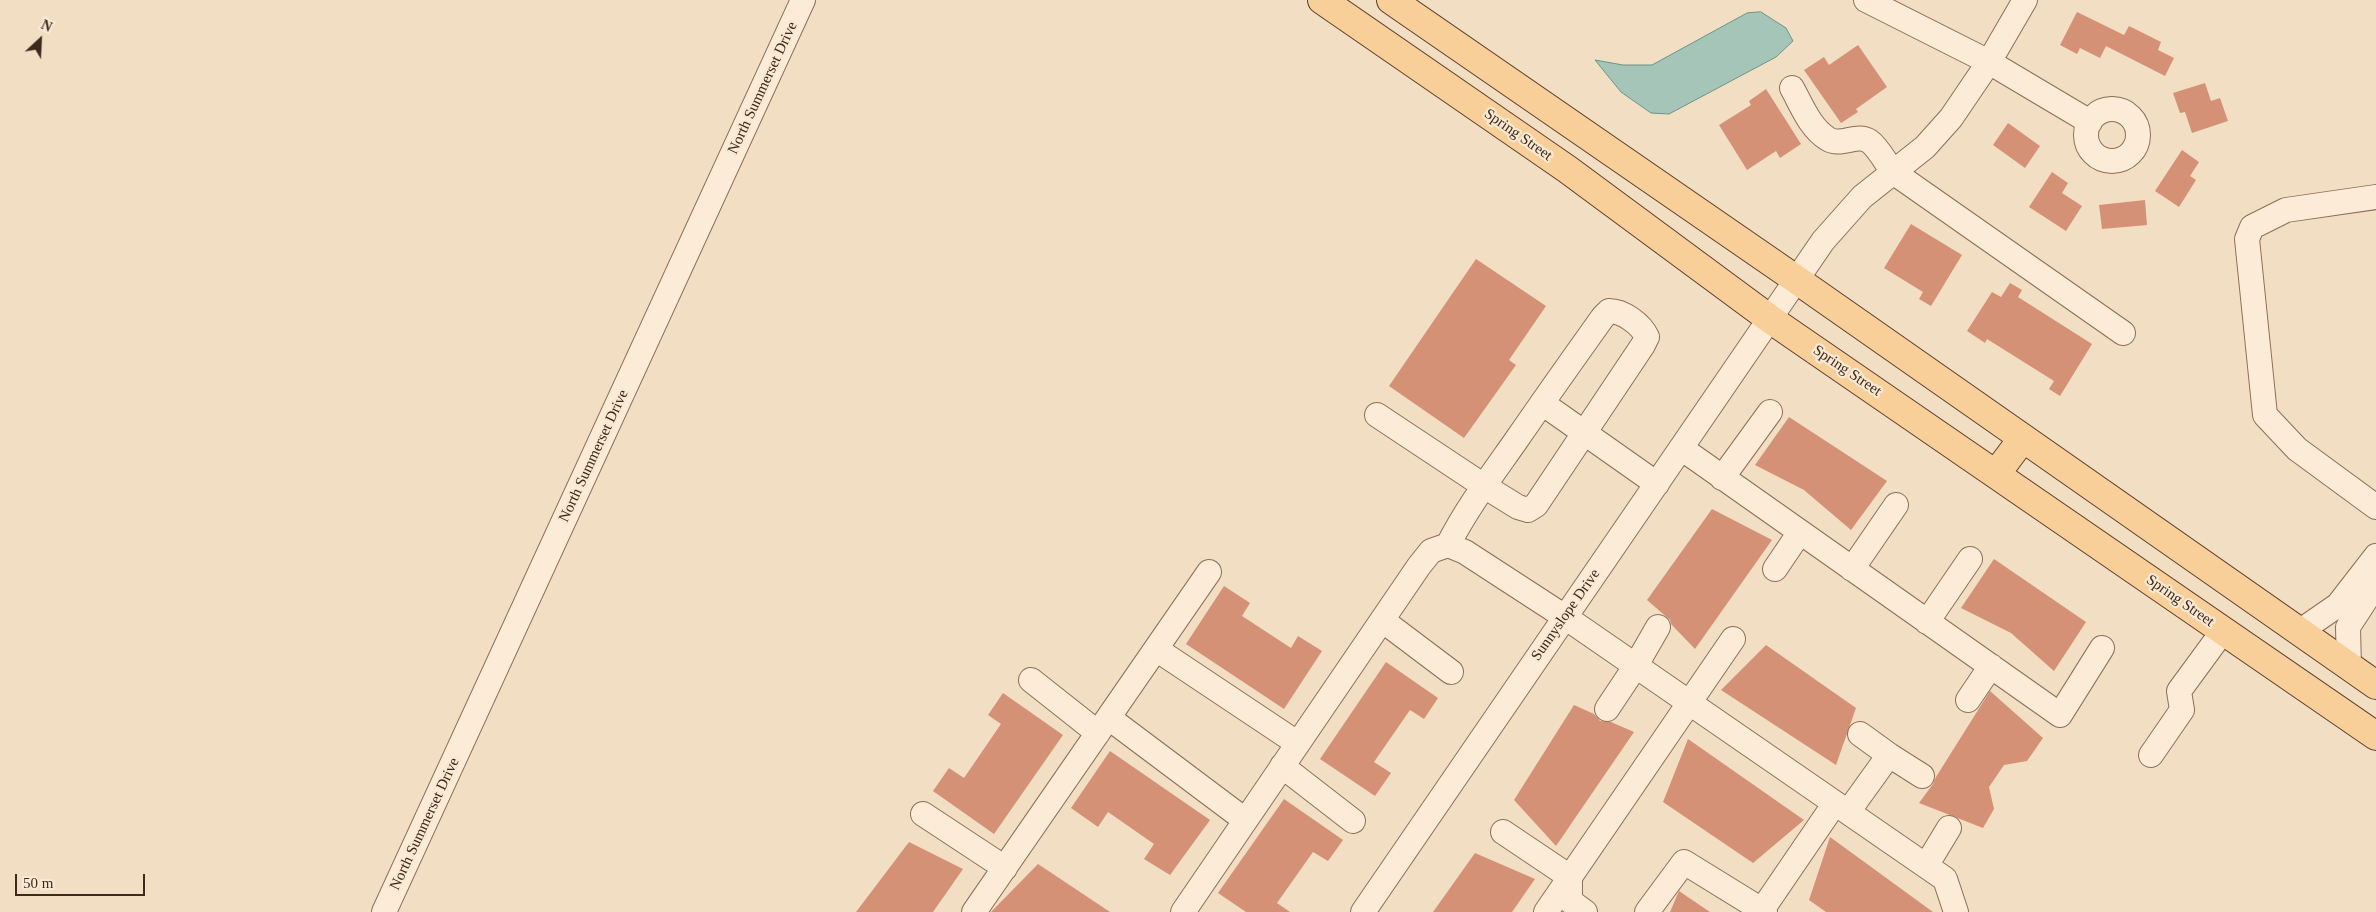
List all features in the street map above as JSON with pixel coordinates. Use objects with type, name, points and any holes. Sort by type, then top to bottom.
[{"type":"main road","name":"Spring Street","points":[[1322,0],[1567,169],[1770,319],[2376,736]]},
{"type":"main road","points":[[1390,0],[1797,280],[2376,685]]},
{"type":"main road","points":[[1996,474],[2023,438]]},
{"type":"main road","points":[[2300,684],[2326,650]]},
{"type":"street","name":"North Summerset Drive","points":[[384,912],[803,0]]},
{"type":"street","points":[[1866,0],[1989,62],[2090,122]]},
{"type":"street","name":"Sunnyslope Drive","points":[[1362,912],[1836,225],[1862,197],[1925,147],[1952,118],[1989,62],[2025,0]]},
{"type":"street","points":[[1792,88],[1816,130],[1830,140],[1845,142],[1861,138],[1870,141],[1893,172],[2123,333]]},
{"type":"street","points":[[2376,197],[2286,210],[2252,226],[2247,239],[2265,415],[2298,450],[2376,507]]},
{"type":"street","points":[[1192,909],[1246,820],[1382,620],[1432,552],[1448,545],[1464,515],[1484,486],[1542,403],[1603,317],[1609,311],[1618,311],[1643,329],[1647,337],[1536,505],[1528,510],[1518,507],[1484,486],[1377,415]]},
{"type":"street","points":[[1542,403],[1657,484]]},
{"type":"street","points":[[1722,478],[1770,412]]},
{"type":"street","points":[[1681,448],[2060,715],[2102,648]]},
{"type":"street","points":[[1852,569],[1896,505]]},
{"type":"street","points":[[1775,569],[1800,532]]},
{"type":"street","points":[[1448,545],[1465,552],[1565,617],[1945,879],[1956,912]]},
{"type":"street","points":[[2299,632],[2338,605],[2376,556]]},
{"type":"street","points":[[1927,622],[1970,559]]},
{"type":"street","points":[[974,912],[1209,572]]},
{"type":"street","points":[[2349,666],[2348,627],[2376,584]]},
{"type":"street","points":[[1382,620],[1451,672]]},
{"type":"street","points":[[1606,710],[1635,667],[1658,627]]},
{"type":"street","points":[[2152,755],[2182,710],[2179,691],[2223,631]]},
{"type":"street","points":[[1546,912],[1733,639]]},
{"type":"street","points":[[1156,649],[1298,743]]},
{"type":"street","points":[[1968,700],[1991,666]]},
{"type":"street","points":[[1031,680],[1104,725],[1246,820]]},
{"type":"street","points":[[1860,734],[1922,776]]},
{"type":"street","points":[[1648,912],[1684,862],[1763,911],[1842,808],[1889,754]]},
{"type":"street","points":[[1282,766],[1353,821]]},
{"type":"street","points":[[923,814],[1004,868]]},
{"type":"street","points":[[1926,866],[1949,828]]},
{"type":"street","points":[[1503,832],[1570,877]]},
{"type":"street","points":[[1570,877],[1570,901],[1585,912]]},
{"type":"shaded area","points":[[1761,12],[1786,28],[1793,41],[1776,57],[1669,114],[1651,113],[1621,92],[1595,60],[1623,65],[1652,65],[1747,13]]},
{"type":"building","points":[[2077,12],[2124,35],[2129,26],[2161,42],[2158,50],[2174,58],[2165,76],[2106,46],[2100,58],[2080,48],[2077,54],[2060,45]]},
{"type":"building","points":[[1858,45],[1887,87],[1856,109],[1858,112],[1841,123],[1804,70],[1824,57],[1829,65]]},
{"type":"building","points":[[2205,83],[2211,101],[2220,98],[2228,121],[2192,133],[2185,112],[2180,113],[2173,93]]},
{"type":"building","points":[[1766,89],[1801,144],[1780,158],[1776,151],[1747,170],[1719,125],[1751,105],[1749,101]]},
{"type":"building","points":[[2008,123],[2040,146],[2025,168],[1993,145]]},
{"type":"building","points":[[2182,150],[2199,162],[2190,176],[2196,180],[2179,207],[2155,191]]},
{"type":"building","points":[[2052,172],[2068,183],[2062,193],[2082,206],[2066,231],[2029,207]]},
{"type":"building","points":[[2145,200],[2147,225],[2102,229],[2099,205]]},
{"type":"building","points":[[1911,224],[1962,255],[1931,306],[1919,299],[1923,292],[1884,268]]},
{"type":"building","points":[[1476,259],[1546,306],[1509,360],[1516,365],[1464,438],[1389,386]]},
{"type":"building","points":[[2010,283],[2022,290],[2018,297],[2092,344],[2060,396],[2049,389],[2054,381],[1987,339],[1985,343],[1967,331],[1992,292],[2001,297]]},
{"type":"building","points":[[1789,417],[1887,481],[1851,530],[1804,490],[1755,465]]},
{"type":"building","points":[[1712,509],[1772,540],[1695,649],[1671,624],[1670,620],[1647,600]]},
{"type":"building","points":[[1994,559],[2086,622],[2054,671],[2011,633],[1961,608]]},
{"type":"building","points":[[1224,586],[1250,603],[1242,616],[1291,648],[1298,636],[1322,651],[1284,709],[1186,644]]},
{"type":"building","points":[[1766,645],[1856,708],[1836,765],[1721,690]]},
{"type":"building","points":[[1386,662],[1438,698],[1424,719],[1410,710],[1374,762],[1391,773],[1375,796],[1320,759]]},
{"type":"building","points":[[1990,691],[2043,738],[2027,761],[2004,765],[1989,787],[1994,809],[1983,828],[1919,803],[1933,784]]},
{"type":"building","points":[[1003,693],[1063,735],[994,834],[933,791],[949,768],[964,778],[1001,724],[988,715]]},
{"type":"building","points":[[1574,705],[1594,714],[1600,721],[1611,722],[1634,732],[1556,846],[1514,800]]},
{"type":"building","points":[[1688,739],[1804,820],[1753,863],[1663,802]]},
{"type":"building","points":[[1110,751],[1210,820],[1170,875],[1144,859],[1154,844],[1108,812],[1098,827],[1071,808]]},
{"type":"building","points":[[1284,799],[1343,840],[1328,861],[1313,852],[1277,903],[1290,912],[1246,912],[1218,893]]},
{"type":"building","points":[[1830,837],[1933,912],[1826,912],[1809,900]]},
{"type":"building","points":[[909,842],[963,869],[933,912],[856,912]]},
{"type":"building","points":[[1475,853],[1535,879],[1512,912],[1433,912]]},
{"type":"building","points":[[1038,864],[1110,912],[991,912]]},
{"type":"building","points":[[1679,891],[1710,912],[1670,912]]}]
